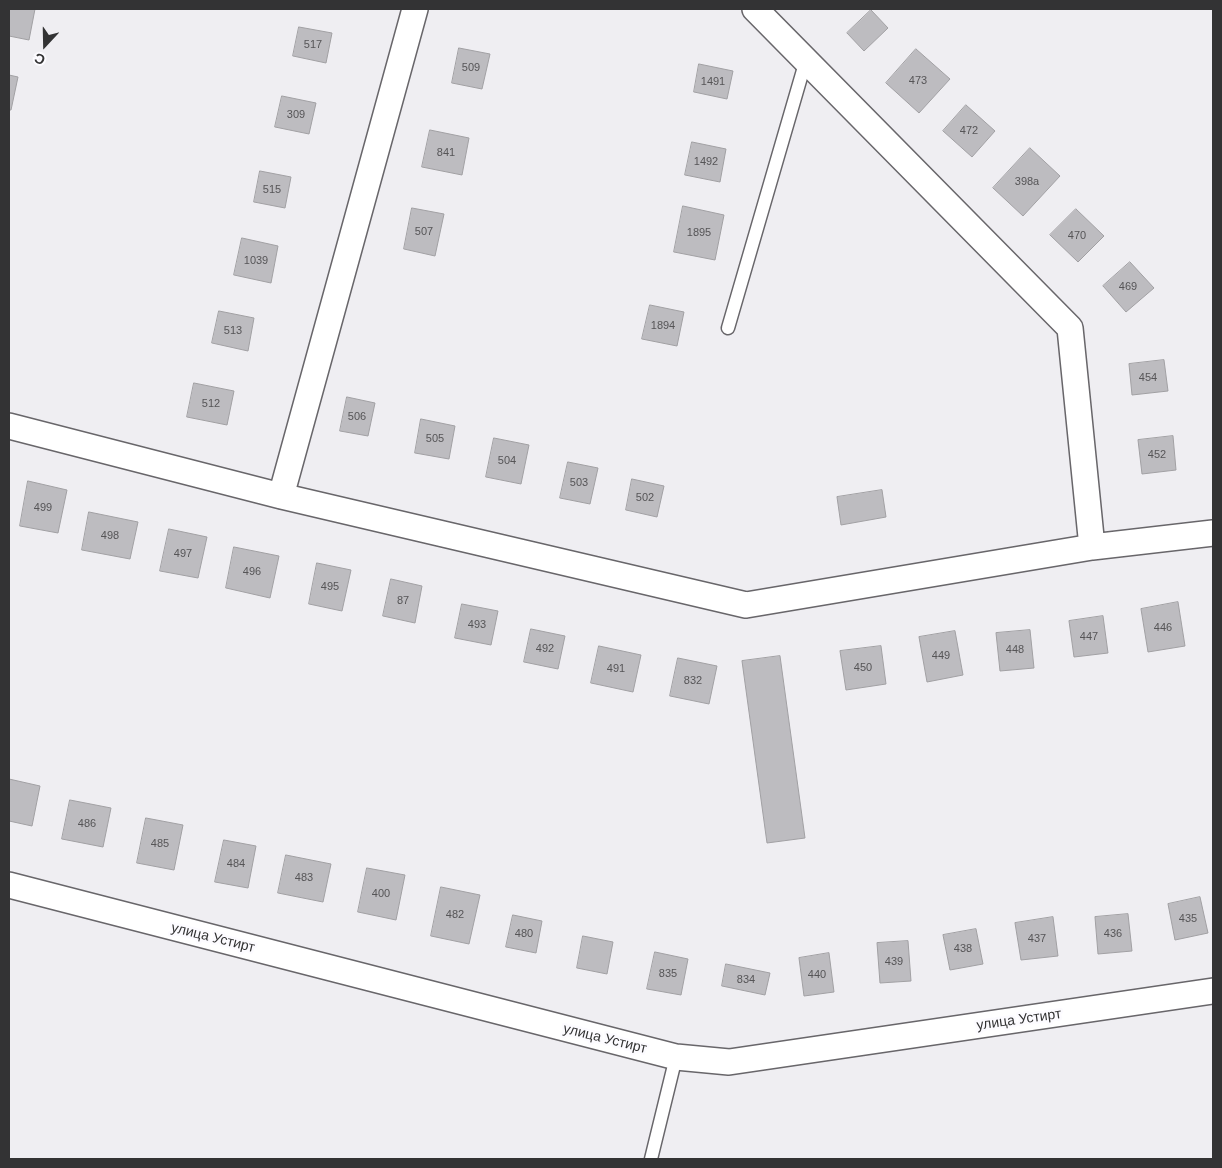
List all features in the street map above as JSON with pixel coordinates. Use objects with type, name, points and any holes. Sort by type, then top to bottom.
[{"type":"street","points":[[281,496],[415,9]]},
{"type":"street","points":[[755,9],[1070,328],[1092,547]]},
{"type":"street","points":[[9,426],[281,496],[746,605],[1092,547],[1213,533]]},
{"type":"street","name":"улица Устирт","points":[[9,885],[676,1058],[730,1062],[1213,991]]},
{"type":"lane","points":[[728,328],[806,60]]},
{"type":"lane","points":[[651,1159],[676,1058]]},
{"type":"building","points":[[9,9],[35,9],[29,40],[9,36]]},
{"type":"building","points":[[871,10],[888,28],[864,51],[847,33]]},
{"type":"building","points":[[299,27],[332,33],[326,63],[293,56]]},
{"type":"building","points":[[459,48],[490,54],[482,89],[452,83]]},
{"type":"building","points":[[916,49],[950,79],[919,113],[886,83]]},
{"type":"building","points":[[699,64],[733,71],[727,99],[694,92]]},
{"type":"building","points":[[9,75],[18,77],[11,110],[9,110]]},
{"type":"building","points":[[282,96],[316,103],[309,134],[275,127]]},
{"type":"building","points":[[966,105],[995,131],[972,157],[943,131]]},
{"type":"building","points":[[430,130],[469,138],[462,175],[422,167]]},
{"type":"building","points":[[692,142],[726,149],[720,182],[685,175]]},
{"type":"building","points":[[1030,148],[1060,176],[1023,216],[993,188]]},
{"type":"building","points":[[260,171],[291,177],[285,208],[254,202]]},
{"type":"building","points":[[683,206],[724,215],[715,260],[674,252]]},
{"type":"building","points":[[412,208],[444,214],[435,256],[404,249]]},
{"type":"building","points":[[1076,209],[1104,236],[1078,262],[1050,235]]},
{"type":"building","points":[[242,238],[278,246],[271,283],[234,275]]},
{"type":"building","points":[[1130,262],[1154,288],[1126,312],[1103,286]]},
{"type":"building","points":[[650,305],[684,312],[677,346],[642,339]]},
{"type":"building","points":[[219,311],[254,318],[248,351],[212,343]]},
{"type":"building","points":[[1164,360],[1168,391],[1132,395],[1129,364]]},
{"type":"building","points":[[194,383],[234,391],[227,425],[187,417]]},
{"type":"building","points":[[347,397],[375,403],[368,436],[340,431]]},
{"type":"building","points":[[421,419],[455,426],[449,459],[415,453]]},
{"type":"building","points":[[1173,436],[1176,470],[1142,474],[1138,440]]},
{"type":"building","points":[[494,438],[529,445],[521,484],[486,477]]},
{"type":"building","points":[[568,462],[598,468],[590,504],[560,498]]},
{"type":"building","points":[[632,479],[664,486],[657,517],[626,510]]},
{"type":"building","points":[[28,481],[67,490],[58,533],[20,526]]},
{"type":"building","points":[[882,490],[886,517],[841,525],[837,497]]},
{"type":"building","points":[[89,512],[138,522],[130,559],[82,550]]},
{"type":"building","points":[[169,529],[207,537],[198,578],[160,571]]},
{"type":"building","points":[[234,547],[279,556],[270,598],[226,588]]},
{"type":"building","points":[[317,563],[351,570],[342,611],[309,604]]},
{"type":"building","points":[[391,579],[422,586],[415,623],[383,616]]},
{"type":"building","points":[[1178,602],[1185,646],[1148,652],[1141,609]]},
{"type":"building","points":[[462,604],[498,611],[491,645],[455,638]]},
{"type":"building","points":[[1103,616],[1108,653],[1074,657],[1069,621]]},
{"type":"building","points":[[531,629],[565,636],[558,669],[524,662]]},
{"type":"building","points":[[1030,630],[1034,668],[1000,671],[996,633]]},
{"type":"building","points":[[955,631],[963,675],[927,682],[919,637]]},
{"type":"building","points":[[599,646],[641,655],[633,692],[591,683]]},
{"type":"building","points":[[881,646],[886,684],[846,690],[840,651]]},
{"type":"building","points":[[780,656],[805,838],[767,843],[742,661]]},
{"type":"building","points":[[678,658],[717,666],[709,704],[670,696]]},
{"type":"building","points":[[9,779],[40,786],[32,826],[9,821]]},
{"type":"building","points":[[70,800],[111,808],[103,847],[62,839]]},
{"type":"building","points":[[146,818],[183,825],[174,870],[137,863]]},
{"type":"building","points":[[224,840],[256,846],[248,888],[215,882]]},
{"type":"building","points":[[286,855],[331,864],[323,902],[278,893]]},
{"type":"building","points":[[367,868],[405,875],[396,920],[358,912]]},
{"type":"building","points":[[441,887],[480,895],[469,944],[431,936]]},
{"type":"building","points":[[1200,897],[1208,933],[1175,940],[1168,904]]},
{"type":"building","points":[[1128,914],[1132,951],[1098,954],[1095,917]]},
{"type":"building","points":[[513,915],[542,921],[536,953],[506,947]]},
{"type":"building","points":[[1053,917],[1058,956],[1021,960],[1015,923]]},
{"type":"building","points":[[976,929],[983,964],[950,970],[943,935]]},
{"type":"building","points":[[583,936],[613,942],[607,974],[577,968]]},
{"type":"building","points":[[908,941],[911,981],[880,983],[877,943]]},
{"type":"building","points":[[655,952],[688,959],[681,995],[647,989]]},
{"type":"building","points":[[829,953],[834,992],[804,996],[799,958]]},
{"type":"building","points":[[726,964],[770,973],[765,995],[722,986]]}]
